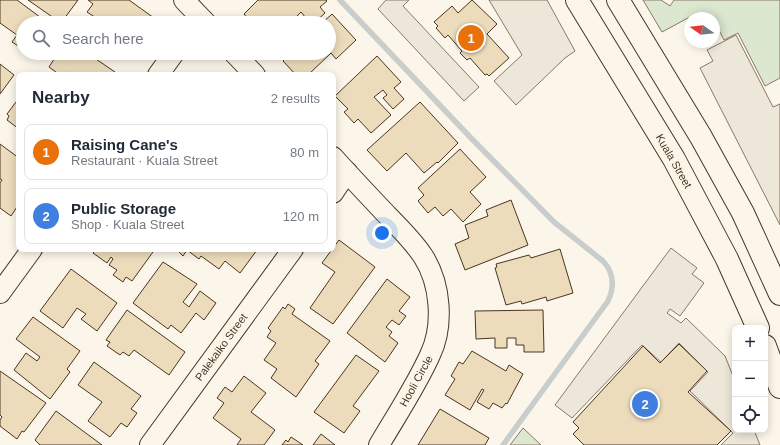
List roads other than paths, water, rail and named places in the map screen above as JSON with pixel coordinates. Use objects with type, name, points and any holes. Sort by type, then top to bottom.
[{"type":"main road","name":"Kuala Street","points":[[577,0],[674,159],[721,247],[757,325]]},
{"type":"main road","points":[[618,0],[701,137],[742,213],[780,294]]},
{"type":"main road","points":[[772,352],[780,387]]},
{"type":"street","points":[[184,0],[196,16]]},
{"type":"street","points":[[160,72],[169,60]]},
{"type":"street","points":[[241,60],[252,72]]},
{"type":"street","name":"Hooli Circle","points":[[336,160],[411,240],[424,257],[432,274],[439,308],[435,342],[431,355],[379,445]]},
{"type":"street","points":[[336,188],[347,172]]},
{"type":"street","points":[[0,292],[30,252]]},
{"type":"street","name":"Palekaiko Street","points":[[150,445],[291,252]]},
{"type":"waterway","points":[[340,0],[471,138],[554,222],[603,261],[611,275],[612,290],[608,301],[503,445]]},
{"type":"place","name":"Raising Cane's","points":[[471,38]]},
{"type":"place","name":"Public Storage","points":[[645,404]]}]
